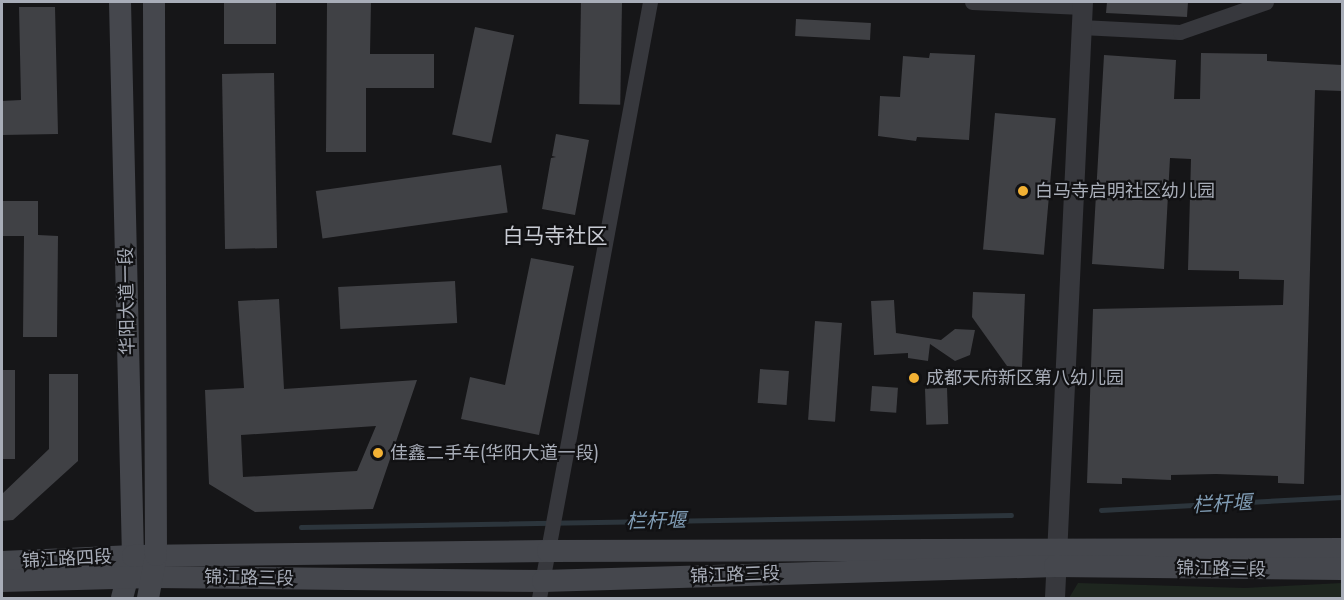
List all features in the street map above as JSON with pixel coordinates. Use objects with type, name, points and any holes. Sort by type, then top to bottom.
[{"type":"main road","name":"华阳大道一段","points":[[120,2],[130,566],[122,598]]},
{"type":"main road","name":"华阳大道一段","points":[[148,598],[155,566],[154,2]]},
{"type":"main road","name":"锦江路三段","points":[[155,566],[552,532],[1342,568]]},
{"type":"main road","name":"锦江路三段","points":[[130,566],[541,590],[1056,556],[1342,549]]},
{"type":"main road","name":"锦江路四段","points":[[2,562],[130,566]]},
{"type":"main road","name":"锦江路四段","points":[[2,581],[130,566]]},
{"type":"street","points":[[541,590],[650,2]]},
{"type":"street","points":[[972,2],[1083,4],[1055,598]]},
{"type":"street","points":[[1081,27],[1180,32],[1266,2]]},
{"type":"shaded area","points":[[1078,583],[1245,588],[1342,583],[1342,598],[1069,598]]},
{"type":"building","points":[[224,2],[276,2],[276,44],[224,44]]},
{"type":"building","points":[[327,2],[371,2],[370,54],[434,54],[434,88],[366,88],[366,152],[326,152]]},
{"type":"building","points":[[581,2],[622,3],[620,105],[579,104]]},
{"type":"building","points":[[1107,2],[1188,2],[1187,17],[1106,13]]},
{"type":"building","points":[[19,7],[55,7],[58,134],[2,135],[2,101],[21,100]]},
{"type":"building","points":[[796,19],[871,23],[870,40],[795,36]]},
{"type":"building","points":[[475,27],[514,35],[491,143],[452,135]]},
{"type":"building","points":[[930,53],[975,55],[969,140],[917,137],[916,141],[878,136],[880,96],[900,97],[903,56],[929,58]]},
{"type":"building","points":[[1201,53],[1267,54],[1267,61],[1342,65],[1342,91],[1315,90],[1304,484],[1278,483],[1278,476],[1216,474],[1171,475],[1171,480],[1122,478],[1122,484],[1087,483],[1093,309],[1283,305],[1284,280],[1239,279],[1239,271],[1188,270],[1191,159],[1170,158],[1164,269],[1092,264],[1104,55],[1176,60],[1174,99],[1200,99]]},
{"type":"building","points":[[274,73],[277,248],[225,249],[222,74]]},
{"type":"building","name":"白马寺启明社区幼儿园","points":[[995,113],[1056,118],[1044,255],[983,249]]},
{"type":"building","points":[[556,134],[589,140],[575,215],[542,209],[551,158],[556,157],[552,156]]},
{"type":"building","points":[[501,165],[508,213],[323,239],[316,191]]},
{"type":"building","points":[[2,201],[38,201],[38,235],[58,236],[57,337],[23,337],[24,236],[2,236]]},
{"type":"building","points":[[531,258],[574,266],[539,435],[461,419],[470,377],[505,385]]},
{"type":"building","points":[[455,281],[457,323],[340,329],[338,287]]},
{"type":"building","points":[[973,292],[1025,294],[1022,367],[1007,366],[972,317]]},
{"type":"building","points":[[279,299],[284,389],[417,380],[373,509],[255,512],[209,484],[205,390],[244,388],[238,301]],"holes":[[[376,426],[357,471],[243,477],[241,435]]]},
{"type":"building","points":[[894,300],[896,333],[941,340],[955,329],[975,330],[970,355],[955,361],[930,344],[928,361],[908,358],[908,353],[874,355],[871,301]]},
{"type":"building","points":[[815,321],[842,323],[835,422],[808,420]]},
{"type":"building","points":[[760,369],[789,371],[787,405],[758,403]]},
{"type":"building","points":[[2,370],[15,370],[15,459],[2,459]]},
{"type":"building","points":[[49,374],[78,374],[78,461],[13,520],[2,521],[2,494],[49,449]]},
{"type":"building","points":[[872,386],[898,388],[896,413],[870,411]]},
{"type":"building","points":[[947,388],[948,424],[926,425],[925,389]]},
{"type":"waterway","name":"栏杆堰","points":[[1101,510],[1342,497]]},
{"type":"waterway","name":"栏杆堰","points":[[301,527],[1011,515]]},
{"type":"place","name":"白马寺启明社区幼儿园","points":[[1023,191]]},
{"type":"place","name":"成都天府新区第八幼儿园","points":[[914,378]]},
{"type":"place","name":"佳鑫二手车(华阳大道一段)","points":[[378,453]]},
{"type":"district","name":"白马寺社区","points":[[555,236]]}]
